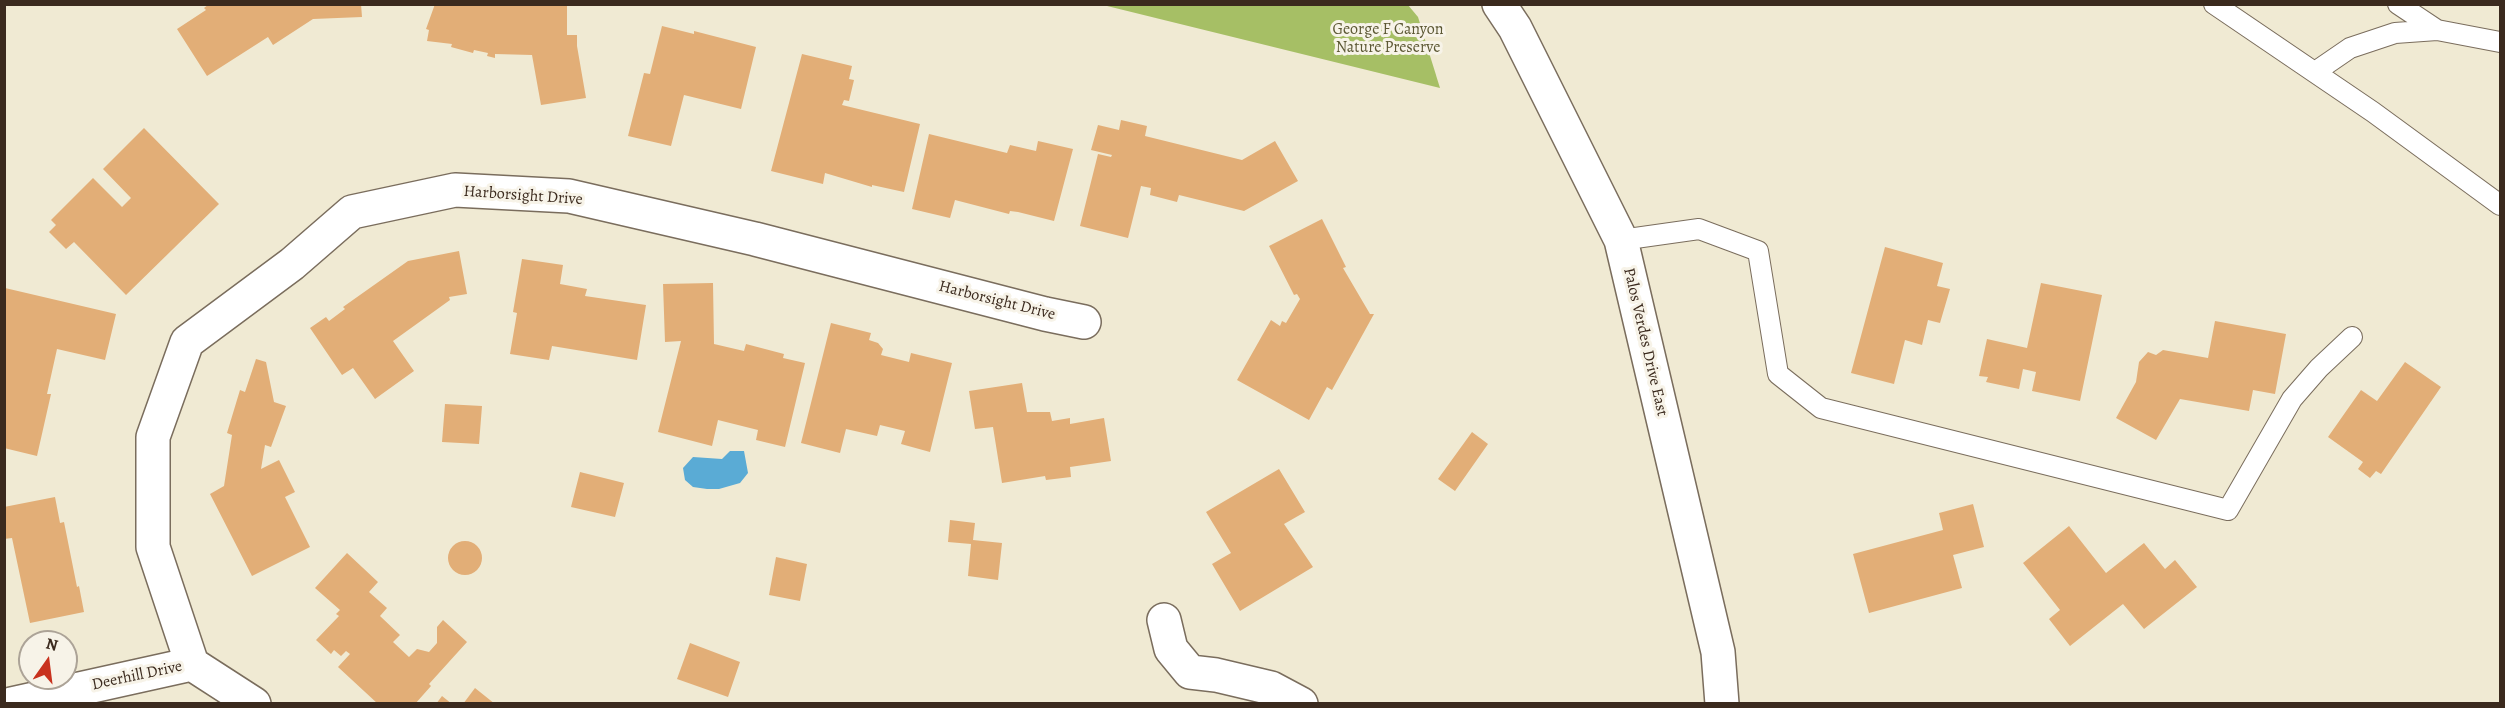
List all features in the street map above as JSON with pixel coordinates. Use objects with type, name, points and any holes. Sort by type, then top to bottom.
[{"type":"street","name":"Palos Verdes Drive East","points":[[1498,4],[1515,28],[1621,240],[1718,652],[1722,704]]},
{"type":"street","name":"Harborsight Drive","points":[[192,664],[153,548],[153,437],[187,342],[292,264],[352,212],[455,190],[569,196],[755,239],[1084,322]]},
{"type":"street","points":[[1164,620],[1171,649],[1190,672],[1216,675],[1271,688],[1301,704]]},
{"type":"street","name":"Deerhill Drive","points":[[11,704],[192,664]]},
{"type":"street","points":[[192,664],[254,704]]},
{"type":"lane","points":[[2214,4],[2373,112],[2500,205]]},
{"type":"lane","points":[[2398,4],[2437,30]]},
{"type":"lane","points":[[2315,72],[2350,48],[2396,33],[2437,30],[2500,42]]},
{"type":"lane","points":[[1621,240],[1699,229],[1758,251],[1778,374],[1821,408],[2229,510],[2292,399],[2319,368],[2352,337]]},
{"type":"green space","name":"George F Canyon Nature Preserve","points":[[1103,5],[1408,5],[1418,17],[1440,88]]},
{"type":"water","points":[[730,451],[744,451],[748,473],[740,483],[719,489],[707,489],[693,487],[685,480],[683,468],[693,457],[722,459]]},
{"type":"building","points":[[209,4],[361,4],[362,17],[313,19],[273,45],[268,37],[207,76],[177,29],[206,10],[204,8]]},
{"type":"building","points":[[435,4],[567,4],[567,35],[577,35],[586,98],[541,105],[532,55],[495,54],[495,58],[487,56],[488,53],[474,50],[473,53],[451,47],[452,44],[427,41],[429,30],[426,29]]},
{"type":"building","points":[[662,26],[694,34],[694,31],[756,47],[741,109],[684,95],[671,146],[628,136],[644,73],[650,74]]},
{"type":"building","points":[[802,54],[852,66],[849,79],[854,80],[849,101],[844,100],[842,105],[920,124],[904,192],[872,185],[872,187],[825,173],[823,184],[771,171]]},
{"type":"building","points":[[1121,120],[1147,126],[1145,136],[1242,160],[1275,141],[1298,181],[1244,211],[1179,195],[1177,202],[1150,195],[1151,188],[1141,186],[1128,238],[1080,226],[1098,154],[1111,157],[1112,155],[1091,150],[1098,125],[1119,130]]},
{"type":"building","points":[[144,128],[219,204],[126,295],[74,242],[66,249],[49,232],[56,225],[51,220],[93,178],[122,207],[131,198],[103,169]]},
{"type":"building","points":[[929,134],[1007,153],[1010,145],[1036,151],[1038,141],[1073,149],[1054,221],[1018,212],[1010,211],[1009,214],[955,200],[950,218],[912,209]]},
{"type":"building","points":[[1322,219],[1346,267],[1343,268],[1370,314],[1374,314],[1332,390],[1327,387],[1309,420],[1237,380],[1271,320],[1280,326],[1282,321],[1286,323],[1300,299],[1297,294],[1294,295],[1269,246]]},
{"type":"building","points":[[1885,247],[1943,263],[1937,286],[1950,289],[1940,323],[1928,320],[1922,345],[1905,340],[1894,384],[1851,373]]},
{"type":"building","points":[[459,251],[467,294],[449,297],[450,300],[393,341],[414,371],[375,399],[353,368],[342,375],[310,328],[326,317],[329,321],[345,309],[343,307],[408,261]]},
{"type":"building","points":[[522,259],[563,265],[560,284],[587,289],[585,296],[646,305],[637,360],[552,346],[549,360],[510,354],[517,313],[513,312]]},
{"type":"building","points":[[713,283],[714,344],[744,351],[746,344],[784,354],[783,358],[805,363],[785,447],[756,440],[758,430],[718,420],[712,446],[658,432],[681,341],[665,342],[663,284]]},
{"type":"building","points":[[2041,283],[2102,295],[2080,401],[2032,391],[2036,372],[2023,369],[2019,389],[1986,382],[1988,377],[1979,376],[1987,339],[2027,348]]},
{"type":"building","points":[[5,288],[116,314],[105,360],[57,349],[47,394],[51,394],[37,456],[4,448]]},
{"type":"building","points":[[2215,321],[2286,334],[2275,394],[2253,390],[2249,411],[2180,399],[2156,440],[2116,418],[2136,382],[2139,362],[2148,352],[2156,355],[2163,350],[2208,358]]},
{"type":"building","points":[[831,323],[871,333],[869,340],[878,343],[883,349],[881,355],[909,362],[911,353],[952,363],[930,452],[901,444],[905,431],[880,425],[877,436],[846,429],[840,453],[801,443]]},
{"type":"building","points":[[256,359],[266,362],[274,402],[286,406],[271,447],[265,445],[261,469],[279,460],[295,492],[285,497],[310,547],[252,576],[210,494],[224,486],[232,435],[227,433],[240,390],[245,392]]},
{"type":"building","points":[[2405,362],[2441,387],[2381,474],[2376,471],[2370,478],[2358,469],[2363,462],[2328,437],[2361,390],[2377,401]]},
{"type":"building","points":[[1022,383],[1027,412],[1050,412],[1052,421],[1070,418],[1070,424],[1104,418],[1111,461],[1070,467],[1071,477],[1046,480],[1045,476],[1002,483],[993,427],[975,429],[969,391]]},
{"type":"building","points":[[445,404],[482,406],[479,444],[442,442]]},
{"type":"building","points":[[1472,432],[1488,444],[1455,491],[1438,479]]},
{"type":"building","points":[[1279,469],[1305,512],[1284,524],[1313,567],[1240,611],[1212,564],[1231,553],[1206,512]]},
{"type":"building","points":[[580,472],[624,483],[615,517],[571,507]]},
{"type":"building","points":[[55,497],[60,523],[64,522],[84,612],[30,623],[12,538],[4,539],[4,507]]},
{"type":"building","points":[[1973,504],[1984,547],[1953,555],[1962,588],[1869,613],[1853,554],[1943,530],[1939,513]]},
{"type":"building","points":[[950,520],[975,523],[973,540],[1002,543],[998,580],[968,576],[971,544],[948,542]]},
{"type":"building","points":[[2069,526],[2106,573],[2144,543],[2165,569],[2175,560],[2197,587],[2144,629],[2123,604],[2070,646],[2049,619],[2060,610],[2023,563]]},
{"type":"building","points":[[465,541],[477,546],[482,558],[477,570],[465,575],[453,570],[448,558],[453,546]]},
{"type":"building","points":[[347,553],[378,582],[369,592],[387,608],[380,616],[400,635],[393,642],[409,657],[417,649],[429,652],[437,643],[437,627],[443,620],[467,642],[429,684],[431,686],[415,704],[378,704],[338,667],[350,654],[346,651],[341,656],[334,650],[331,654],[316,640],[339,616],[336,614],[340,610],[315,588]]},
{"type":"building","points":[[776,557],[807,564],[800,601],[769,595]]},
{"type":"building","points":[[690,643],[740,662],[728,697],[677,679]]},
{"type":"building","points":[[475,688],[495,704],[463,704]]},
{"type":"building","points":[[442,696],[452,704],[436,704]]}]
